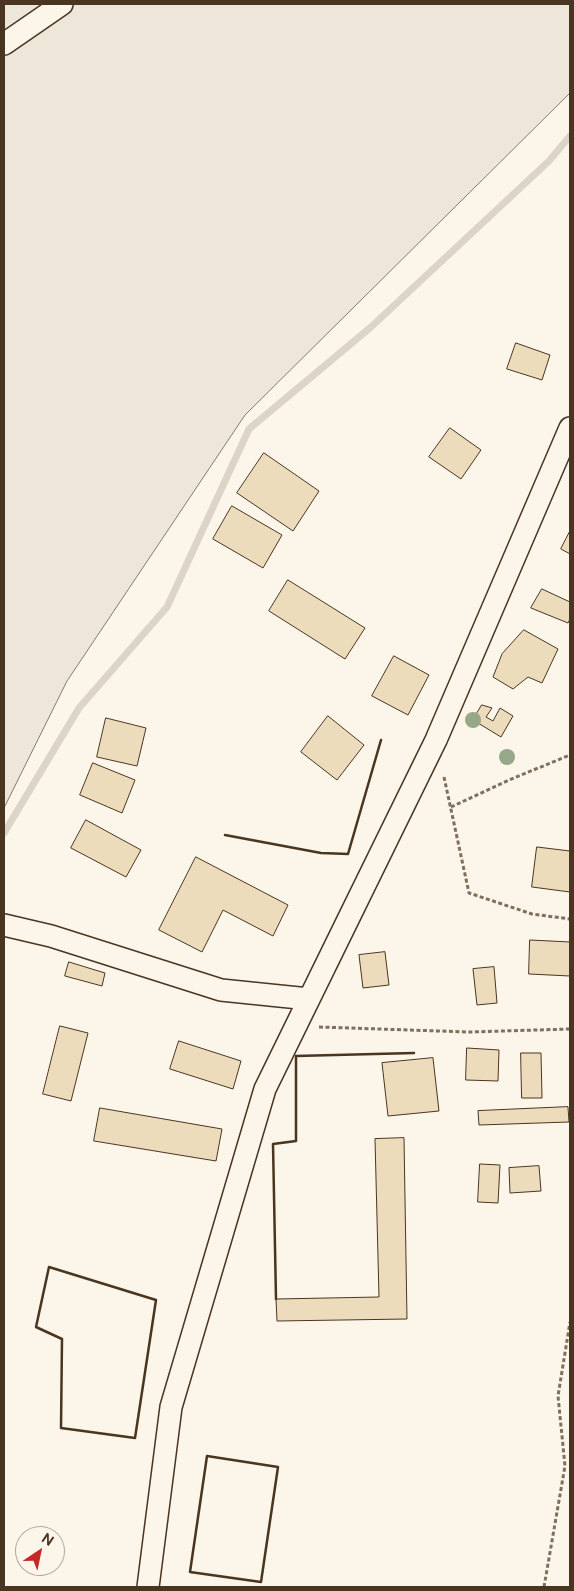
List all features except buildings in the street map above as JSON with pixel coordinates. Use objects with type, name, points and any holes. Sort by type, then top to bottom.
[{"type":"street","points":[[4,44],[62,4]]},
{"type":"street","points":[[148,1587],[171,1408],[265,1089],[436,740],[570,428]]},
{"type":"street","points":[[4,925],[51,936],[221,990],[309,999]]},
{"type":"path","points":[[436,740],[468,893],[532,914],[570,919]]},
{"type":"path","points":[[451,807],[509,780],[570,755]]},
{"type":"path","points":[[296,1026],[468,1032],[570,1029]]},
{"type":"path","points":[[544,1587],[565,1466],[558,1396],[570,1322]]},
{"type":"shaded area","points":[[4,4],[570,4],[570,93],[245,415],[67,681],[4,808]]},
{"type":"waterway","points":[[4,833],[79,708],[167,607],[249,429],[371,327],[549,161],[570,136]]},
{"type":"wall","points":[[225,835],[321,853],[348,854],[381,740]]},
{"type":"wall","points":[[276,1299],[273,1144],[296,1141],[296,1056],[414,1053]]},
{"type":"wall","points":[[49,1267],[156,1300],[135,1438],[61,1428],[62,1339],[36,1327],[49,1267]]},
{"type":"wall","points":[[207,1456],[278,1467],[261,1582],[190,1572],[207,1456]]}]
